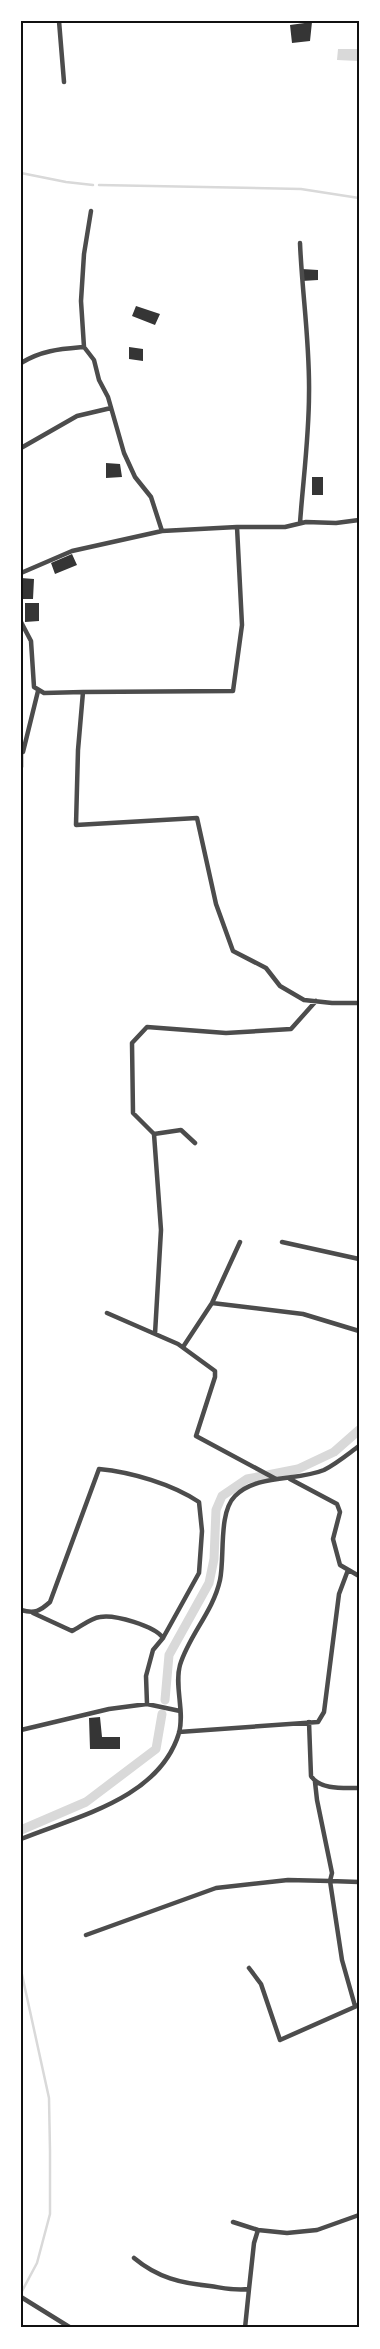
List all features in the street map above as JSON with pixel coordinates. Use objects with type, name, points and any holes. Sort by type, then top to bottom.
[{"type":"street","points":[[59,21],[64,82]]},
{"type":"street","points":[[91,211],[84,254],[81,301],[84,348],[94,360],[99,380],[111,408],[135,477],[151,498],[162,531]]},
{"type":"street","points":[[300,243],[302,292],[306,308],[309,395],[300,523]]},
{"type":"street","points":[[21,363],[54,349],[84,348]]},
{"type":"street","points":[[21,448],[77,416],[111,408]]},
{"type":"street","points":[[21,573],[72,552],[162,531],[236,527],[285,527],[300,523],[336,523],[359,520]]},
{"type":"street","points":[[21,622],[30,640],[34,687],[44,693],[233,691],[242,625],[236,527]]},
{"type":"street","points":[[21,767],[22,752],[38,691]]},
{"type":"street","points":[[83,692],[78,750],[76,825],[197,818],[216,904],[233,951],[266,968],[280,986],[304,1000],[359,1003]]},
{"type":"street","points":[[155,1334],[161,1230],[154,1134],[133,1113],[132,1043],[147,1027],[226,1033],[291,1029],[316,1001]]},
{"type":"street","points":[[154,1134],[181,1130],[195,1143]]},
{"type":"street","points":[[182,1347],[212,1303],[240,1242]]},
{"type":"street","points":[[282,1242],[359,1259]]},
{"type":"street","points":[[212,1303],[303,1314],[359,1331]]},
{"type":"street","points":[[107,1313],[182,1347],[215,1371],[215,1377],[196,1436],[276,1479]]},
{"type":"street","points":[[21,1839],[108,1804],[138,1788],[168,1758],[179,1732],[178,1671],[185,1649],[216,1596],[220,1579],[228,1508],[235,1496],[248,1486],[276,1479],[290,1479],[325,1470],[359,1446]]},
{"type":"street","points":[[32,1613],[40,1612],[50,1602],[59,1582],[99,1469],[110,1470],[186,1493],[199,1502],[202,1531],[199,1573],[163,1638],[153,1650],[146,1676],[147,1704]]},
{"type":"street","points":[[290,1479],[337,1504],[340,1508],[333,1540],[340,1565],[359,1576]]},
{"type":"street","points":[[179,1732],[318,1722],[324,1712],[339,1594],[348,1570]]},
{"type":"street","points":[[21,1610],[72,1631],[100,1616],[144,1624],[159,1631],[163,1638]]},
{"type":"street","points":[[21,1730],[109,1709],[147,1704],[180,1711]]},
{"type":"street","points":[[249,1968],[261,1984],[280,2040],[357,2006],[342,1960],[330,1881],[332,1873],[315,1782],[312,1776],[310,1722]]},
{"type":"street","points":[[315,1782],[323,1786],[359,1788]]},
{"type":"street","points":[[86,1935],[216,1888],[288,1880],[359,1882]]},
{"type":"street","points":[[232,2222],[258,2230],[287,2233],[317,2230],[359,2215]]},
{"type":"street","points":[[245,2328],[258,2230]]},
{"type":"street","points":[[134,2258],[162,2277],[188,2285],[233,2291],[249,2290]]},
{"type":"street","points":[[23,2298],[71,2328]]},
{"type":"shaded area","points":[[338,49],[359,49],[358,61],[337,60]]},
{"type":"building","points":[[312,22],[310,41],[292,43],[290,25]]},
{"type":"building","points":[[302,269],[318,270],[318,280],[302,281]]},
{"type":"building","points":[[136,306],[160,314],[155,325],[132,316]]},
{"type":"building","points":[[129,347],[143,349],[143,361],[129,359]]},
{"type":"building","points":[[106,463],[120,464],[122,477],[106,478]]},
{"type":"building","points":[[312,477],[323,477],[323,495],[312,495]]},
{"type":"building","points":[[72,554],[77,565],[55,574],[51,563]]},
{"type":"building","points":[[21,578],[34,579],[33,599],[21,599]]},
{"type":"building","points":[[25,603],[39,603],[39,621],[25,622]]},
{"type":"building","points":[[100,1717],[102,1737],[120,1737],[120,1749],[90,1749],[89,1718]]},
{"type":"waterway","points":[[21,173],[93,185]]},
{"type":"waterway","points":[[99,185],[301,189],[359,198]]},
{"type":"waterway","points":[[165,1700],[169,1655],[209,1583],[214,1559],[216,1510],[222,1496],[247,1479],[298,1469],[334,1452],[359,1430]]},
{"type":"waterway","points":[[21,1830],[86,1802],[156,1749],[162,1714]]},
{"type":"waterway","points":[[21,1970],[49,2098],[50,2151],[50,2214],[37,2263],[21,2293]]}]
